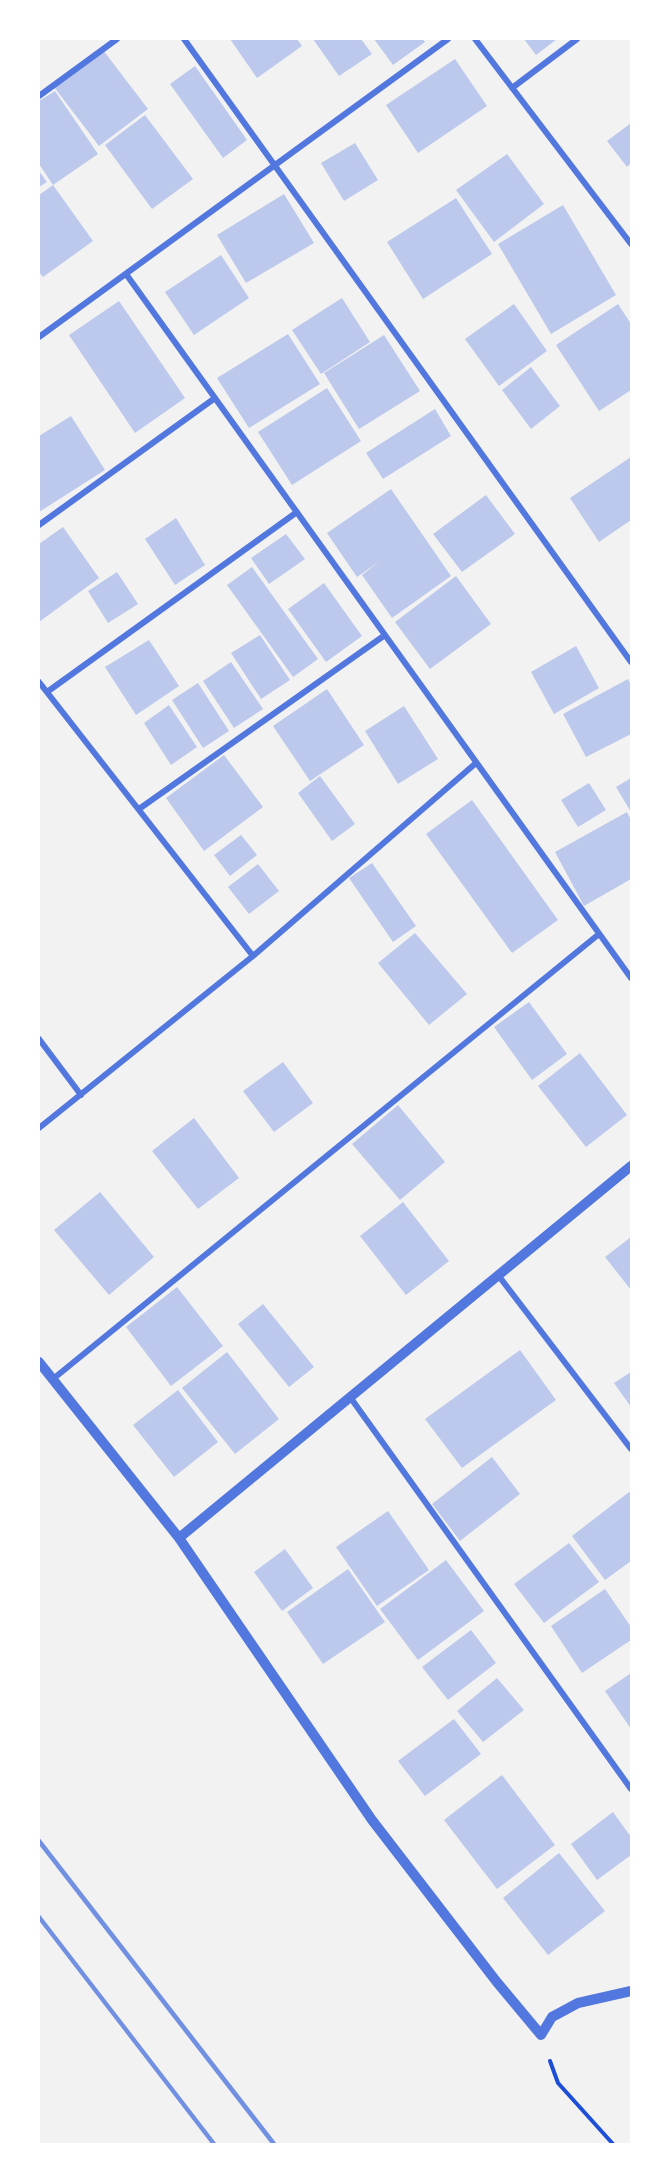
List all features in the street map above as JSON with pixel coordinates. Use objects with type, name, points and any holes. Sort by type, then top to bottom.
[{"type":"street","points":[[39,96],[117,39]]},
{"type":"street","points":[[184,39],[631,662]]},
{"type":"street","points":[[39,338],[448,39]]},
{"type":"street","points":[[475,39],[631,244]]},
{"type":"street","points":[[512,88],[577,39]]},
{"type":"street","points":[[126,274],[631,978]]},
{"type":"street","points":[[39,525],[215,398]]},
{"type":"street","points":[[47,692],[297,513]]},
{"type":"street","points":[[139,809],[385,635]]},
{"type":"street","points":[[39,682],[253,956]]},
{"type":"street","points":[[39,1128],[253,956],[476,763]]},
{"type":"street","points":[[53,1379],[599,934]]},
{"type":"street","points":[[39,1039],[81,1095]]},
{"type":"street","points":[[179,1538],[631,1166]]},
{"type":"street","points":[[498,1275],[631,1449]]},
{"type":"street","points":[[39,1362],[179,1538],[372,1821],[496,1981],[541,2035],[552,2017],[578,2003],[631,1990]]},
{"type":"street","points":[[350,1397],[631,1789]]},
{"type":"path","points":[[541,2035],[558,2083],[613,2144]]},
{"type":"building","points":[[230,39],[297,39],[302,46],[257,78]]},
{"type":"building","points":[[313,39],[361,39],[372,54],[339,76]]},
{"type":"building","points":[[374,39],[423,39],[425,42],[393,65]]},
{"type":"building","points":[[524,39],[557,39],[536,55]]},
{"type":"building","points":[[103,50],[148,109],[99,146],[54,87]]},
{"type":"building","points":[[455,59],[487,106],[418,153],[386,105]]},
{"type":"building","points":[[195,66],[247,140],[223,158],[170,84]]},
{"type":"building","points":[[55,91],[98,154],[53,185],[39,164],[39,101]]},
{"type":"building","points":[[145,115],[193,179],[152,209],[105,145]]},
{"type":"building","points":[[631,123],[631,163],[627,167],[607,141]]},
{"type":"building","points":[[355,143],[378,180],[344,201],[321,163]]},
{"type":"building","points":[[507,154],[544,204],[494,242],[456,190]]},
{"type":"building","points":[[39,171],[47,182],[39,187]]},
{"type":"building","points":[[53,185],[93,241],[43,277],[39,272],[39,195]]},
{"type":"building","points":[[284,194],[314,243],[246,283],[217,235]]},
{"type":"building","points":[[456,198],[492,254],[423,299],[387,242]]},
{"type":"building","points":[[563,205],[616,295],[551,334],[498,244]]},
{"type":"building","points":[[221,255],[249,298],[194,335],[165,292]]},
{"type":"building","points":[[342,298],[370,342],[321,374],[292,330]]},
{"type":"building","points":[[119,301],[185,398],[135,433],[69,335]]},
{"type":"building","points":[[514,304],[547,351],[499,386],[465,339]]},
{"type":"building","points":[[618,304],[631,324],[631,390],[599,411],[556,345]]},
{"type":"building","points":[[288,334],[320,384],[249,428],[217,378]]},
{"type":"building","points":[[384,335],[420,391],[359,429],[324,373]]},
{"type":"building","points":[[531,367],[560,406],[531,429],[502,390]]},
{"type":"building","points":[[327,388],[361,441],[292,485],[258,432]]},
{"type":"building","points":[[435,409],[451,436],[383,479],[366,453]]},
{"type":"building","points":[[71,416],[105,470],[39,512],[39,436]]},
{"type":"building","points":[[631,457],[631,520],[599,542],[570,498]]},
{"type":"building","points":[[391,489],[451,576],[392,618],[362,575],[380,561],[357,577],[327,533]]},
{"type":"building","points":[[486,495],[515,534],[462,572],[433,534]]},
{"type":"building","points":[[176,518],[205,565],[175,585],[145,539]]},
{"type":"building","points":[[63,527],[99,578],[39,622],[39,544]]},
{"type":"building","points":[[286,534],[305,559],[269,584],[251,558]]},
{"type":"building","points":[[252,567],[318,659],[293,677],[227,585]]},
{"type":"building","points":[[117,572],[138,604],[108,623],[88,591]]},
{"type":"building","points":[[456,576],[491,624],[430,669],[395,622]]},
{"type":"building","points":[[324,583],[362,636],[326,662],[288,609]]},
{"type":"building","points":[[260,635],[290,680],[261,699],[231,653]]},
{"type":"building","points":[[149,640],[179,686],[136,715],[105,667]]},
{"type":"building","points":[[576,646],[599,688],[554,714],[531,672]]},
{"type":"building","points":[[231,662],[263,709],[234,728],[203,681]]},
{"type":"building","points":[[628,679],[631,685],[631,734],[586,757],[563,714]]},
{"type":"building","points":[[198,683],[229,731],[203,748],[172,700]]},
{"type":"building","points":[[327,689],[364,745],[310,781],[273,726]]},
{"type":"building","points":[[169,705],[197,747],[171,765],[144,723]]},
{"type":"building","points":[[404,706],[438,759],[398,784],[365,731]]},
{"type":"building","points":[[224,755],[263,807],[204,851],[166,798]]},
{"type":"building","points":[[320,776],[355,824],[332,841],[298,793]]},
{"type":"building","points":[[631,778],[631,812],[616,787]]},
{"type":"building","points":[[589,783],[606,810],[578,827],[561,800]]},
{"type":"building","points":[[472,800],[558,920],[512,953],[426,834]]},
{"type":"building","points":[[627,812],[631,820],[631,879],[584,906],[555,852]]},
{"type":"building","points":[[241,835],[257,855],[230,876],[214,855]]},
{"type":"building","points":[[372,863],[416,926],[393,942],[349,878]]},
{"type":"building","points":[[258,864],[279,891],[249,914],[228,887]]},
{"type":"building","points":[[415,933],[467,994],[429,1025],[378,963]]},
{"type":"building","points":[[529,1002],[567,1054],[532,1080],[494,1027]]},
{"type":"building","points":[[580,1053],[627,1115],[586,1147],[538,1086]]},
{"type":"building","points":[[283,1062],[313,1103],[274,1132],[243,1091]]},
{"type":"building","points":[[398,1105],[445,1162],[400,1200],[352,1144]]},
{"type":"building","points":[[194,1118],[239,1178],[198,1209],[152,1151]]},
{"type":"building","points":[[100,1192],[154,1257],[109,1295],[54,1230]]},
{"type":"building","points":[[403,1202],[449,1261],[406,1295],[360,1236]]},
{"type":"building","points":[[631,1237],[631,1290],[605,1257]]},
{"type":"building","points":[[177,1287],[223,1346],[171,1386],[126,1327]]},
{"type":"building","points":[[263,1304],[314,1367],[289,1387],[238,1324]]},
{"type":"building","points":[[520,1350],[556,1400],[462,1468],[425,1419]]},
{"type":"building","points":[[227,1352],[279,1419],[235,1454],[182,1388]]},
{"type":"building","points":[[631,1372],[631,1407],[614,1383]]},
{"type":"building","points":[[178,1390],[218,1442],[174,1477],[133,1425]]},
{"type":"building","points":[[492,1457],[520,1494],[460,1541],[432,1504]]},
{"type":"building","points":[[629,1492],[631,1495],[631,1561],[605,1580],[572,1536]]},
{"type":"building","points":[[388,1511],[429,1570],[377,1606],[336,1547]]},
{"type":"building","points":[[569,1543],[599,1582],[544,1623],[514,1584]]},
{"type":"building","points":[[285,1549],[313,1588],[282,1611],[254,1572]]},
{"type":"building","points":[[446,1560],[484,1611],[418,1660],[380,1609]]},
{"type":"building","points":[[348,1569],[385,1622],[323,1664],[287,1612]]},
{"type":"building","points":[[605,1589],[631,1627],[631,1640],[582,1673],[551,1626]]},
{"type":"building","points":[[471,1630],[496,1663],[448,1700],[422,1667]]},
{"type":"building","points":[[631,1673],[631,1729],[605,1691]]},
{"type":"building","points":[[497,1678],[524,1710],[483,1742],[457,1711]]},
{"type":"building","points":[[454,1719],[481,1754],[425,1796],[398,1761]]},
{"type":"building","points":[[502,1775],[555,1845],[497,1889],[444,1820]]},
{"type":"building","points":[[613,1812],[631,1837],[631,1855],[597,1880],[571,1844]]},
{"type":"building","points":[[559,1853],[605,1911],[548,1955],[503,1898]]},
{"type":"railway","points":[[39,1841],[274,2144]]},
{"type":"railway","points":[[39,1917],[214,2144]]}]
